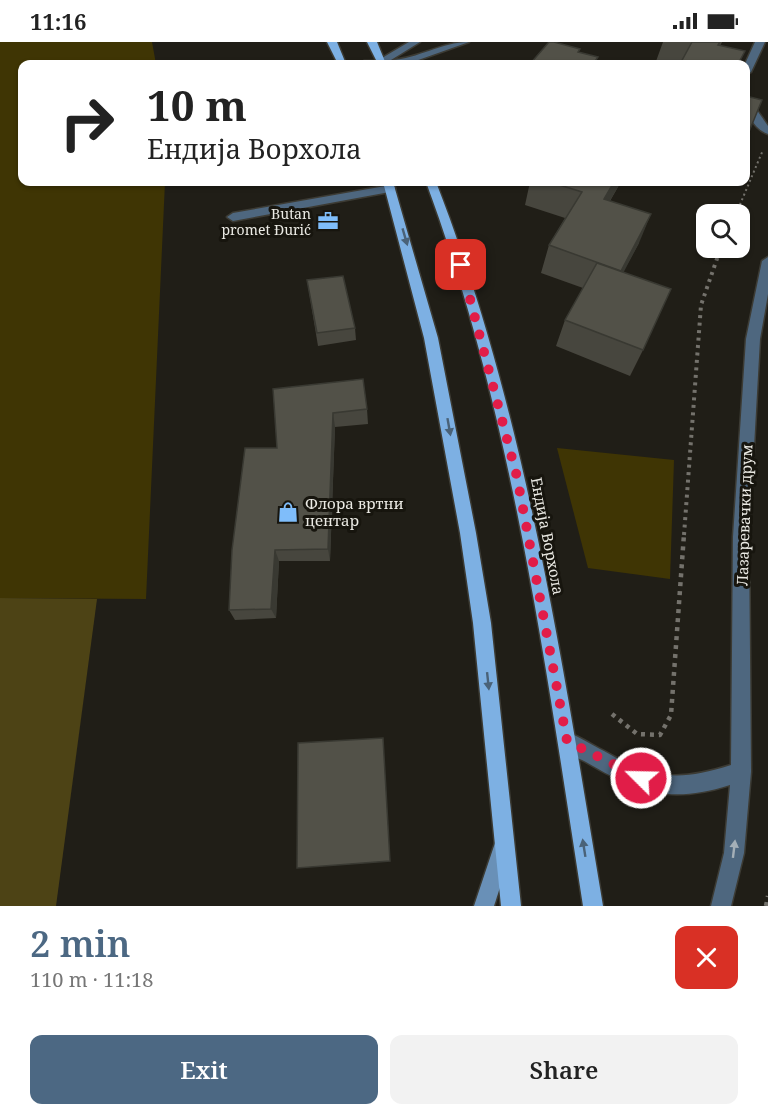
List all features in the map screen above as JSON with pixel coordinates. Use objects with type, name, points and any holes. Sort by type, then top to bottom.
[{"type":"main road","points":[[332,42],[340,60]]},
{"type":"main road","points":[[372,42],[381,60]]},
{"type":"main road","points":[[389,186],[431,338],[468,533],[482,623],[511,906]]},
{"type":"main road","name":"Ендија Ворхола","points":[[432,186],[461,265],[505,427],[534,562],[567,741],[592,906]]},
{"type":"main road","points":[[484,906],[505,841]]},
{"type":"street","points":[[387,60],[415,42]]},
{"type":"street","points":[[412,60],[464,42]]},
{"type":"street","points":[[750,63],[760,42]]},
{"type":"street","points":[[750,108],[760,125],[768,131]]},
{"type":"street","points":[[233,217],[384,186]]},
{"type":"street","name":"Лазаревачки друм","points":[[722,906],[734,853],[741,772],[741,537],[753,339],[768,261]]},
{"type":"street","points":[[567,741],[624,772],[659,785],[699,785],[741,772]]},
{"type":"path","points":[[750,182],[764,149]]},
{"type":"path","points":[[740,204],[748,186]]},
{"type":"path","points":[[612,714],[637,734],[660,735],[671,715],[701,305],[717,258]]},
{"type":"path","points":[[766,906],[768,896]]},
{"type":"shaded area","points":[[0,42],[152,42],[155,60],[18,60],[18,186],[165,186],[146,599],[0,598]]},
{"type":"shaded area","points":[[557,448],[674,460],[670,579],[588,568]]},
{"type":"shaded area","points":[[0,598],[97,599],[56,906],[0,906]]},
{"type":"building","points":[[549,42],[580,49],[578,52],[598,57],[596,60],[533,60]]},
{"type":"building","points":[[692,42],[720,42],[718,45],[745,51],[740,60],[682,60]]},
{"type":"building","points":[[750,97],[762,100],[750,129]]},
{"type":"building","points":[[563,186],[612,186],[604,199],[651,214],[621,271],[549,245],[582,192]]},
{"type":"building","points":[[597,263],[671,289],[643,350],[565,320]]},
{"type":"building","points":[[343,276],[355,328],[317,333],[307,280]]},
{"type":"building","points":[[363,379],[367,409],[333,413],[328,549],[275,550],[271,609],[229,610],[232,550],[245,448],[277,448],[273,389]]},
{"type":"building","points":[[383,738],[390,861],[297,868],[298,743]]},
{"type":"place","name":"Butan promet Đurić","points":[[328,221]]},
{"type":"place","name":"Флора вртни центар","points":[[288,512]]},
{"type":"route","points":[[461,265],[494,382],[517,477],[567,741],[624,772],[641,778]]}]
